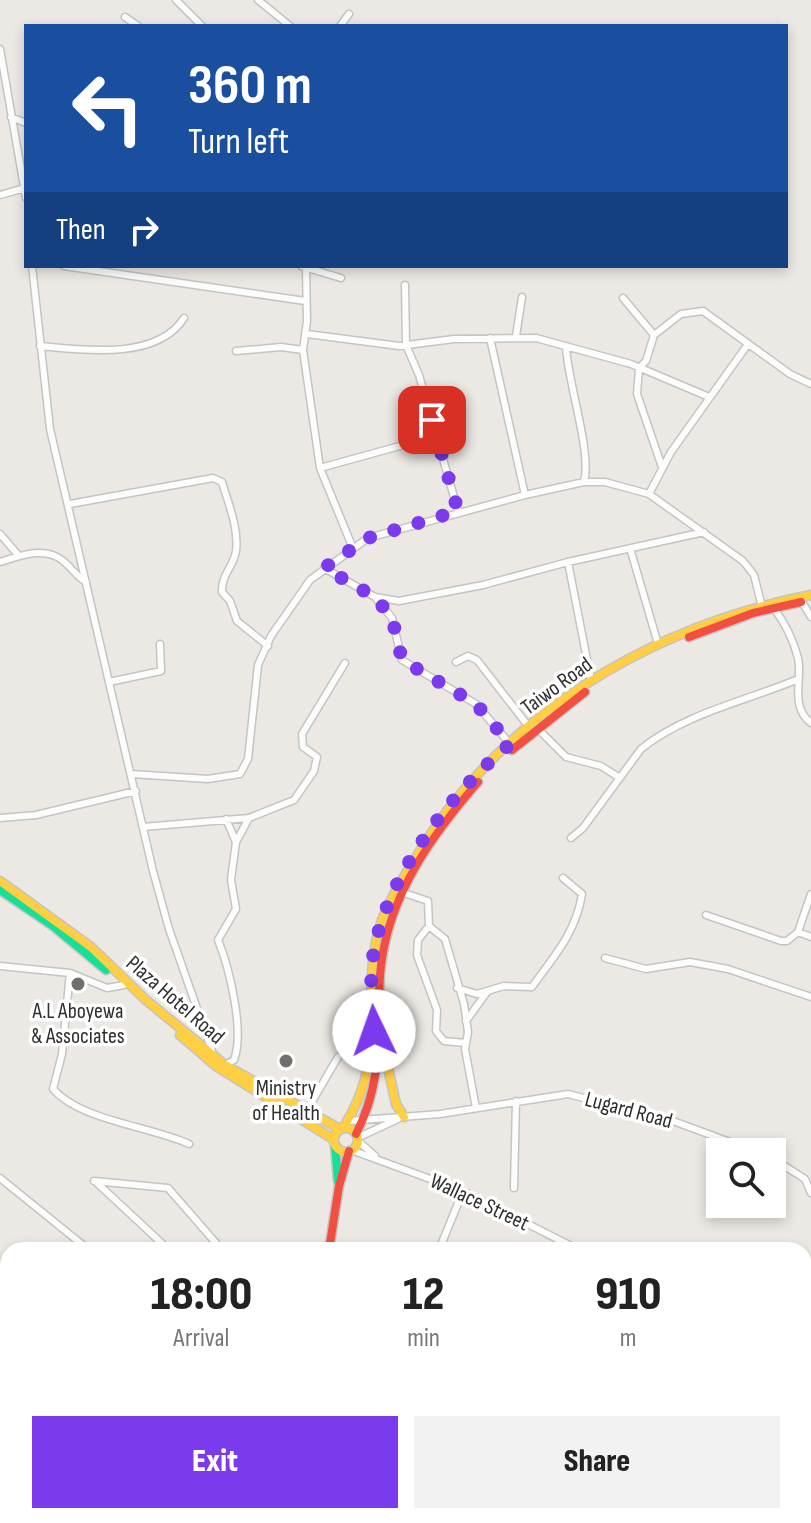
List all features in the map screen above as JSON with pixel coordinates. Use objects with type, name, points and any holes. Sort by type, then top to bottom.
[{"type":"main road","name":"Taiwo Road","points":[[339,1186],[380,1074],[383,945],[404,893],[444,821],[533,728],[591,680],[658,644],[761,603],[808,599]]},
{"type":"main road","name":"Taiwo Road","points":[[334,1142],[368,1085],[373,1063],[373,954],[381,924],[431,828],[461,791],[510,744],[629,663],[691,636],[773,607],[808,599]]},
{"type":"main road","name":"Plaza Hotel Road","points":[[0,881],[59,921],[212,1053],[221,1066],[306,1112],[344,1126],[357,1138]]},
{"type":"main road","name":"Plaza Hotel Road","points":[[0,890],[53,926],[221,1066],[350,1151]]},
{"type":"main road","points":[[382,1048],[392,1065],[394,1102],[403,1117]]},
{"type":"main road","points":[[330,1242],[339,1186],[334,1142]]},
{"type":"street","points":[[176,0],[200,24]]},
{"type":"street","points":[[258,0],[288,24]]},
{"type":"street","points":[[342,24],[349,14]]},
{"type":"street","points":[[125,17],[135,24]]},
{"type":"street","points":[[0,49],[3,100],[11,117],[24,183]]},
{"type":"street","points":[[11,117],[24,122]]},
{"type":"street","points":[[0,195],[24,188]]},
{"type":"street","points":[[32,268],[50,429],[169,929],[212,1053]]},
{"type":"street","points":[[78,268],[305,301]]},
{"type":"street","points":[[304,268],[307,334],[303,350],[320,468],[352,546]]},
{"type":"street","points":[[307,268],[341,278]]},
{"type":"street","points":[[405,285],[406,345],[415,361],[458,511]]},
{"type":"street","points":[[516,336],[522,297]]},
{"type":"street","points":[[623,298],[654,335]]},
{"type":"street","points":[[662,468],[637,394],[639,368],[646,361],[654,335],[681,314],[703,311],[790,374],[811,384]]},
{"type":"street","points":[[40,346],[88,351],[133,348],[176,328],[184,318]]},
{"type":"street","points":[[307,334],[406,345],[516,336],[536,338],[639,368],[709,397]]},
{"type":"street","points":[[490,338],[525,495]]},
{"type":"street","points":[[649,494],[662,468],[748,344]]},
{"type":"street","points":[[236,351],[281,347],[303,350]]},
{"type":"street","points":[[566,347],[586,457],[584,482]]},
{"type":"street","points":[[320,468],[436,436]]},
{"type":"street","points":[[70,504],[213,478],[222,482],[233,521],[236,552],[224,572],[222,592],[230,601],[237,621],[268,646]]},
{"type":"street","points":[[132,774],[208,779],[240,774],[248,759],[258,665],[303,588],[352,546],[383,532],[458,511],[584,482],[629,487],[649,494],[751,569],[761,603]]},
{"type":"street","points":[[324,568],[375,597],[399,601],[483,585],[568,562],[704,532]]},
{"type":"street","points":[[0,534],[19,556]]},
{"type":"street","points":[[630,548],[658,644]]},
{"type":"street","points":[[0,562],[19,556],[50,554],[86,582]]},
{"type":"street","points":[[568,562],[591,680]]},
{"type":"street","points":[[375,597],[392,618],[402,660],[476,704],[510,744]]},
{"type":"street","points":[[808,599],[811,617]]},
{"type":"street","points":[[773,607],[789,628],[797,654],[796,680],[803,716],[811,723]]},
{"type":"street","points":[[109,682],[161,671],[160,644]]},
{"type":"street","points":[[456,662],[468,656],[477,660],[533,728],[566,757],[601,766],[620,778]]},
{"type":"street","points":[[143,827],[249,818],[294,800],[314,771],[317,757],[303,747],[302,734],[345,663]]},
{"type":"street","points":[[571,838],[583,828],[641,749],[673,726],[796,680]]},
{"type":"street","points":[[0,818],[36,815],[136,791]]},
{"type":"street","points":[[221,1066],[234,1060],[238,1039],[219,934],[236,909],[231,880],[236,842],[249,818]]},
{"type":"street","points":[[226,819],[236,842]]},
{"type":"street","points":[[457,988],[477,994],[504,986],[529,989],[556,959],[572,931],[582,894],[563,878]]},
{"type":"street","points":[[404,893],[428,901],[429,926],[418,940],[417,955],[437,1010],[436,1031],[444,1041],[465,1043]]},
{"type":"street","points":[[706,915],[781,941],[798,932],[811,894]]},
{"type":"street","points":[[429,926],[445,939],[466,1021],[465,1043],[476,1108]]},
{"type":"street","points":[[798,932],[811,937]]},
{"type":"street","points":[[605,958],[646,969],[690,962],[728,969],[811,997]]},
{"type":"street","points":[[0,966],[70,973],[107,988],[124,985]]},
{"type":"street","points":[[70,973],[62,1054],[52,1083],[53,1089],[73,1104],[189,1144]]},
{"type":"street","points":[[466,1021],[487,992]]},
{"type":"street","points":[[306,1112],[338,1057]]},
{"type":"street","name":"Lugard Road","points":[[403,1117],[557,1094],[581,1095],[673,1121],[719,1138]]},
{"type":"street","points":[[514,1188],[516,1101]]},
{"type":"street","points":[[344,1126],[365,1119],[403,1117]]},
{"type":"street","points":[[377,1158],[357,1138],[403,1117]]},
{"type":"street","name":"Wallace Street","points":[[350,1151],[377,1158],[463,1191],[563,1242]]},
{"type":"street","points":[[786,1167],[805,1179],[811,1193]]},
{"type":"street","points":[[805,1179],[811,1171]]},
{"type":"street","points":[[0,1178],[79,1242]]},
{"type":"street","points":[[160,1242],[94,1181],[168,1188],[215,1242]]},
{"type":"street","points":[[442,1242],[463,1191]]},
{"type":"traffic: fast","points":[[0,890],[53,926],[106,970]]},
{"type":"traffic: fast","points":[[335,1145],[338,1181]]},
{"type":"traffic: slow","points":[[343,1128],[366,1077],[370,1053],[374,956],[386,909],[418,854],[453,804],[493,758],[538,718],[587,683],[640,653],[752,609],[811,595]]},
{"type":"traffic: slow","points":[[0,881],[91,947],[146,1000],[225,1065],[340,1129]]},
{"type":"traffic: slow","points":[[180,1035],[216,1066],[333,1139]]},
{"type":"traffic: slow","points":[[384,1050],[396,1104],[404,1117]]},
{"type":"traffic: slow","points":[[346,1128],[357,1135],[358,1140],[351,1151],[346,1152],[335,1145],[334,1140],[341,1129],[346,1128]]},
{"type":"traffic: jam","points":[[689,637],[753,613],[801,602]]},
{"type":"traffic: jam","points":[[512,750],[585,692]]},
{"type":"traffic: jam","points":[[356,1134],[366,1112],[376,1071],[381,965],[393,913],[429,844],[478,782]]},
{"type":"traffic: jam","points":[[330,1242],[339,1186],[349,1151]]},
{"type":"place","name":"A.L Aboyewa & Associates","points":[[78,984]]},
{"type":"place","name":"Ministry of Health","points":[[286,1061]]},
{"type":"route","points":[[374,1031],[373,954],[393,897],[419,847],[448,806],[510,744],[476,704],[402,660],[392,618],[375,597],[324,568],[356,543],[383,532],[458,511],[432,420]]}]
